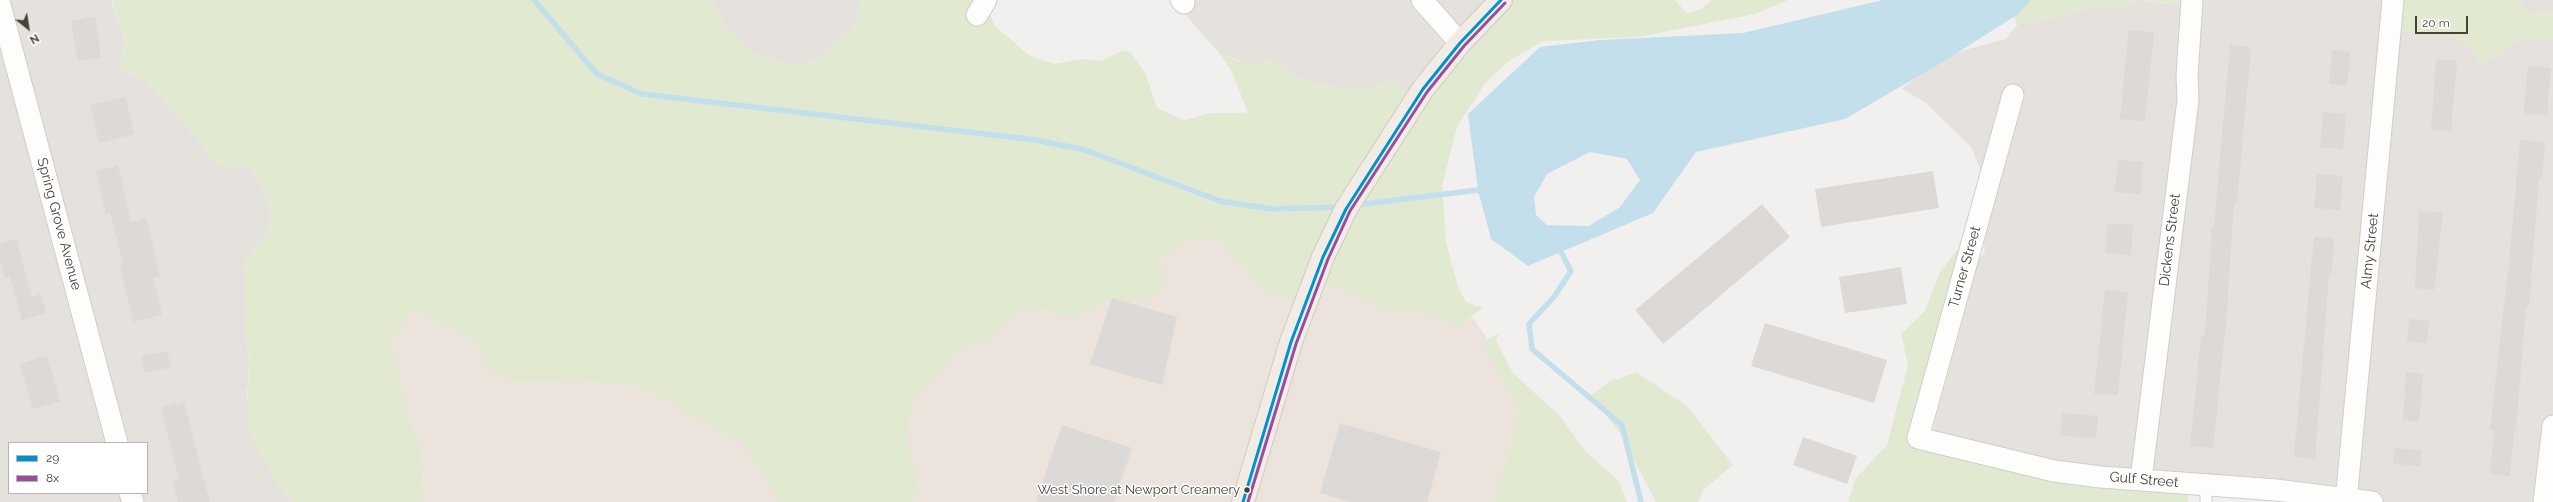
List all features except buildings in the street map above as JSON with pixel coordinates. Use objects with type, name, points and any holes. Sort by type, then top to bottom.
[{"type":"main road","points":[[1242,502],[1291,342],[1330,243],[1346,209],[1423,89],[1460,42],[1501,0]]},
{"type":"street","points":[[1422,0],[1460,42]]},
{"type":"street","name":"Dickens Street","points":[[2141,480],[2188,100],[2187,76],[2192,0]]},
{"type":"street","name":"Almy Street","points":[[2346,500],[2393,0]]},
{"type":"street","name":"Spring Grove Avenue","points":[[0,5],[117,442]]},
{"type":"street","name":"Turner Street","points":[[1918,438],[2013,95]]},
{"type":"street","points":[[2544,502],[2553,426]]},
{"type":"street","name":"Gulf Street","points":[[1918,438],[2054,471],[2141,480],[2206,494],[2372,502]]},
{"type":"shaded area","points":[[0,0],[111,0],[125,41],[121,70],[145,81],[174,110],[216,164],[248,167],[260,181],[272,217],[264,239],[243,262],[246,274],[245,325],[249,364],[247,400],[279,485],[293,502],[0,502]]},
{"type":"shaded area","points":[[711,0],[858,0],[860,8],[854,27],[825,54],[804,64],[793,65],[749,52],[738,37],[728,32]]},
{"type":"shaded area","points":[[1176,0],[1496,0],[1411,97],[1392,80],[1362,91],[1307,82],[1290,73],[1272,58],[1256,65],[1247,65],[1239,60],[1220,54],[1194,25]]},
{"type":"shaded area","points":[[2141,0],[2184,6],[2189,0],[2389,0],[2387,32],[2443,32],[2469,45],[2483,66],[2490,59],[2521,39],[2553,39],[2553,502],[2342,502],[2192,486],[1931,438],[1979,259],[1985,252],[1980,216],[1984,178],[1971,147],[1926,103],[1902,89],[1926,69],[1961,51],[2006,39],[2017,25],[2111,4],[2120,8]]},
{"type":"shaded area","points":[[2520,0],[2553,0],[2553,14],[2547,12],[2529,14]]},
{"type":"shaded area","points":[[1199,237],[1219,241],[1238,262],[1245,266],[1260,288],[1298,304],[1312,277],[1393,313],[1425,313],[1457,327],[1472,317],[1487,338],[1482,342],[1519,414],[1494,502],[911,502],[919,492],[917,472],[907,447],[913,400],[949,363],[954,354],[995,336],[1000,326],[1029,308],[1074,319],[1109,301],[1122,304],[1167,286],[1161,272],[1161,257]]},
{"type":"shaded area","points":[[413,313],[427,314],[444,329],[452,327],[477,343],[487,368],[636,386],[666,400],[713,429],[738,440],[748,451],[779,502],[422,502],[424,491],[422,446],[406,410],[391,340]]},
{"type":"green space","points":[[112,0],[711,0],[728,32],[738,37],[749,52],[793,65],[804,64],[825,54],[854,27],[860,8],[858,0],[982,0],[996,27],[1030,56],[1054,64],[1084,59],[1101,61],[1122,51],[1130,52],[1145,72],[1157,108],[1184,120],[1211,113],[1248,113],[1232,72],[1220,54],[1251,64],[1272,58],[1290,73],[1307,82],[1362,91],[1392,80],[1411,97],[1496,0],[1675,0],[1687,13],[1701,9],[1712,0],[1788,0],[1755,14],[1639,37],[1544,41],[1509,61],[1486,82],[1457,127],[1442,186],[1446,242],[1458,287],[1466,302],[1483,308],[1457,327],[1425,313],[1393,313],[1312,277],[1298,304],[1260,288],[1245,266],[1238,262],[1219,241],[1199,237],[1161,257],[1161,272],[1167,286],[1154,297],[1122,304],[1109,301],[1074,319],[1029,308],[1000,326],[995,336],[954,354],[949,363],[913,400],[907,447],[917,472],[919,492],[911,502],[779,502],[748,451],[738,440],[713,429],[666,400],[636,386],[584,381],[514,382],[487,368],[477,343],[452,327],[444,329],[427,314],[413,313],[391,340],[406,410],[422,446],[424,492],[422,502],[293,502],[274,478],[257,451],[250,432],[247,407],[249,365],[245,331],[246,286],[243,262],[264,239],[272,217],[260,181],[248,167],[216,164],[174,110],[145,81],[121,70],[125,41]]},
{"type":"green space","points":[[2008,0],[2141,0],[2120,8],[2111,4],[2017,25]]},
{"type":"green space","points":[[2145,0],[2189,0],[2184,6]]},
{"type":"green space","points":[[2389,0],[2520,0],[2529,14],[2547,12],[2553,14],[2553,39],[2521,39],[2490,59],[2483,66],[2469,45],[2443,32],[2387,32]]},
{"type":"green space","points":[[1957,250],[1977,257],[1971,281],[1973,281],[1931,438],[2188,487],[2188,502],[1848,502],[1856,478],[1887,445],[1908,365],[1901,334],[1925,311],[1940,272]]},
{"type":"green space","points":[[1499,333],[1496,341],[1513,373],[1561,417],[1585,451],[1618,480],[1627,502],[1494,502],[1519,414],[1482,342]]},
{"type":"green space","points":[[1636,372],[1687,406],[1733,465],[1703,490],[1698,502],[1656,502],[1620,433],[1590,396],[1613,379],[1619,379]]},
{"type":"water","points":[[1883,0],[2031,0],[2017,15],[1941,63],[1845,119],[1696,152],[1653,213],[1528,266],[1491,239],[1478,190],[1468,114],[1540,47],[1600,40],[1743,33]],"holes":[[[1590,152],[1627,159],[1640,180],[1620,207],[1589,226],[1547,225],[1536,215],[1534,197],[1547,174]]]},
{"type":"waterway","points":[[534,0],[597,74],[642,94],[1036,140],[1085,150],[1220,201],[1272,209],[1342,207]]},
{"type":"waterway","points":[[1356,205],[1478,190],[1483,194]]},
{"type":"waterway","points":[[1556,248],[1561,252],[1571,271],[1554,297],[1529,324],[1532,349],[1622,425],[1641,502]]},
{"type":"transit line","name":"29","points":[[1243,502],[1291,342],[1323,257],[1346,209],[1423,89],[1460,43],[1501,0]]},
{"type":"transit line","name":"8x","points":[[1248,502],[1296,344],[1328,259],[1350,211],[1427,92],[1464,46],[1505,3]]},
{"type":"place","name":"West Shore at Newport Creamery","points":[[1247,490]]}]
